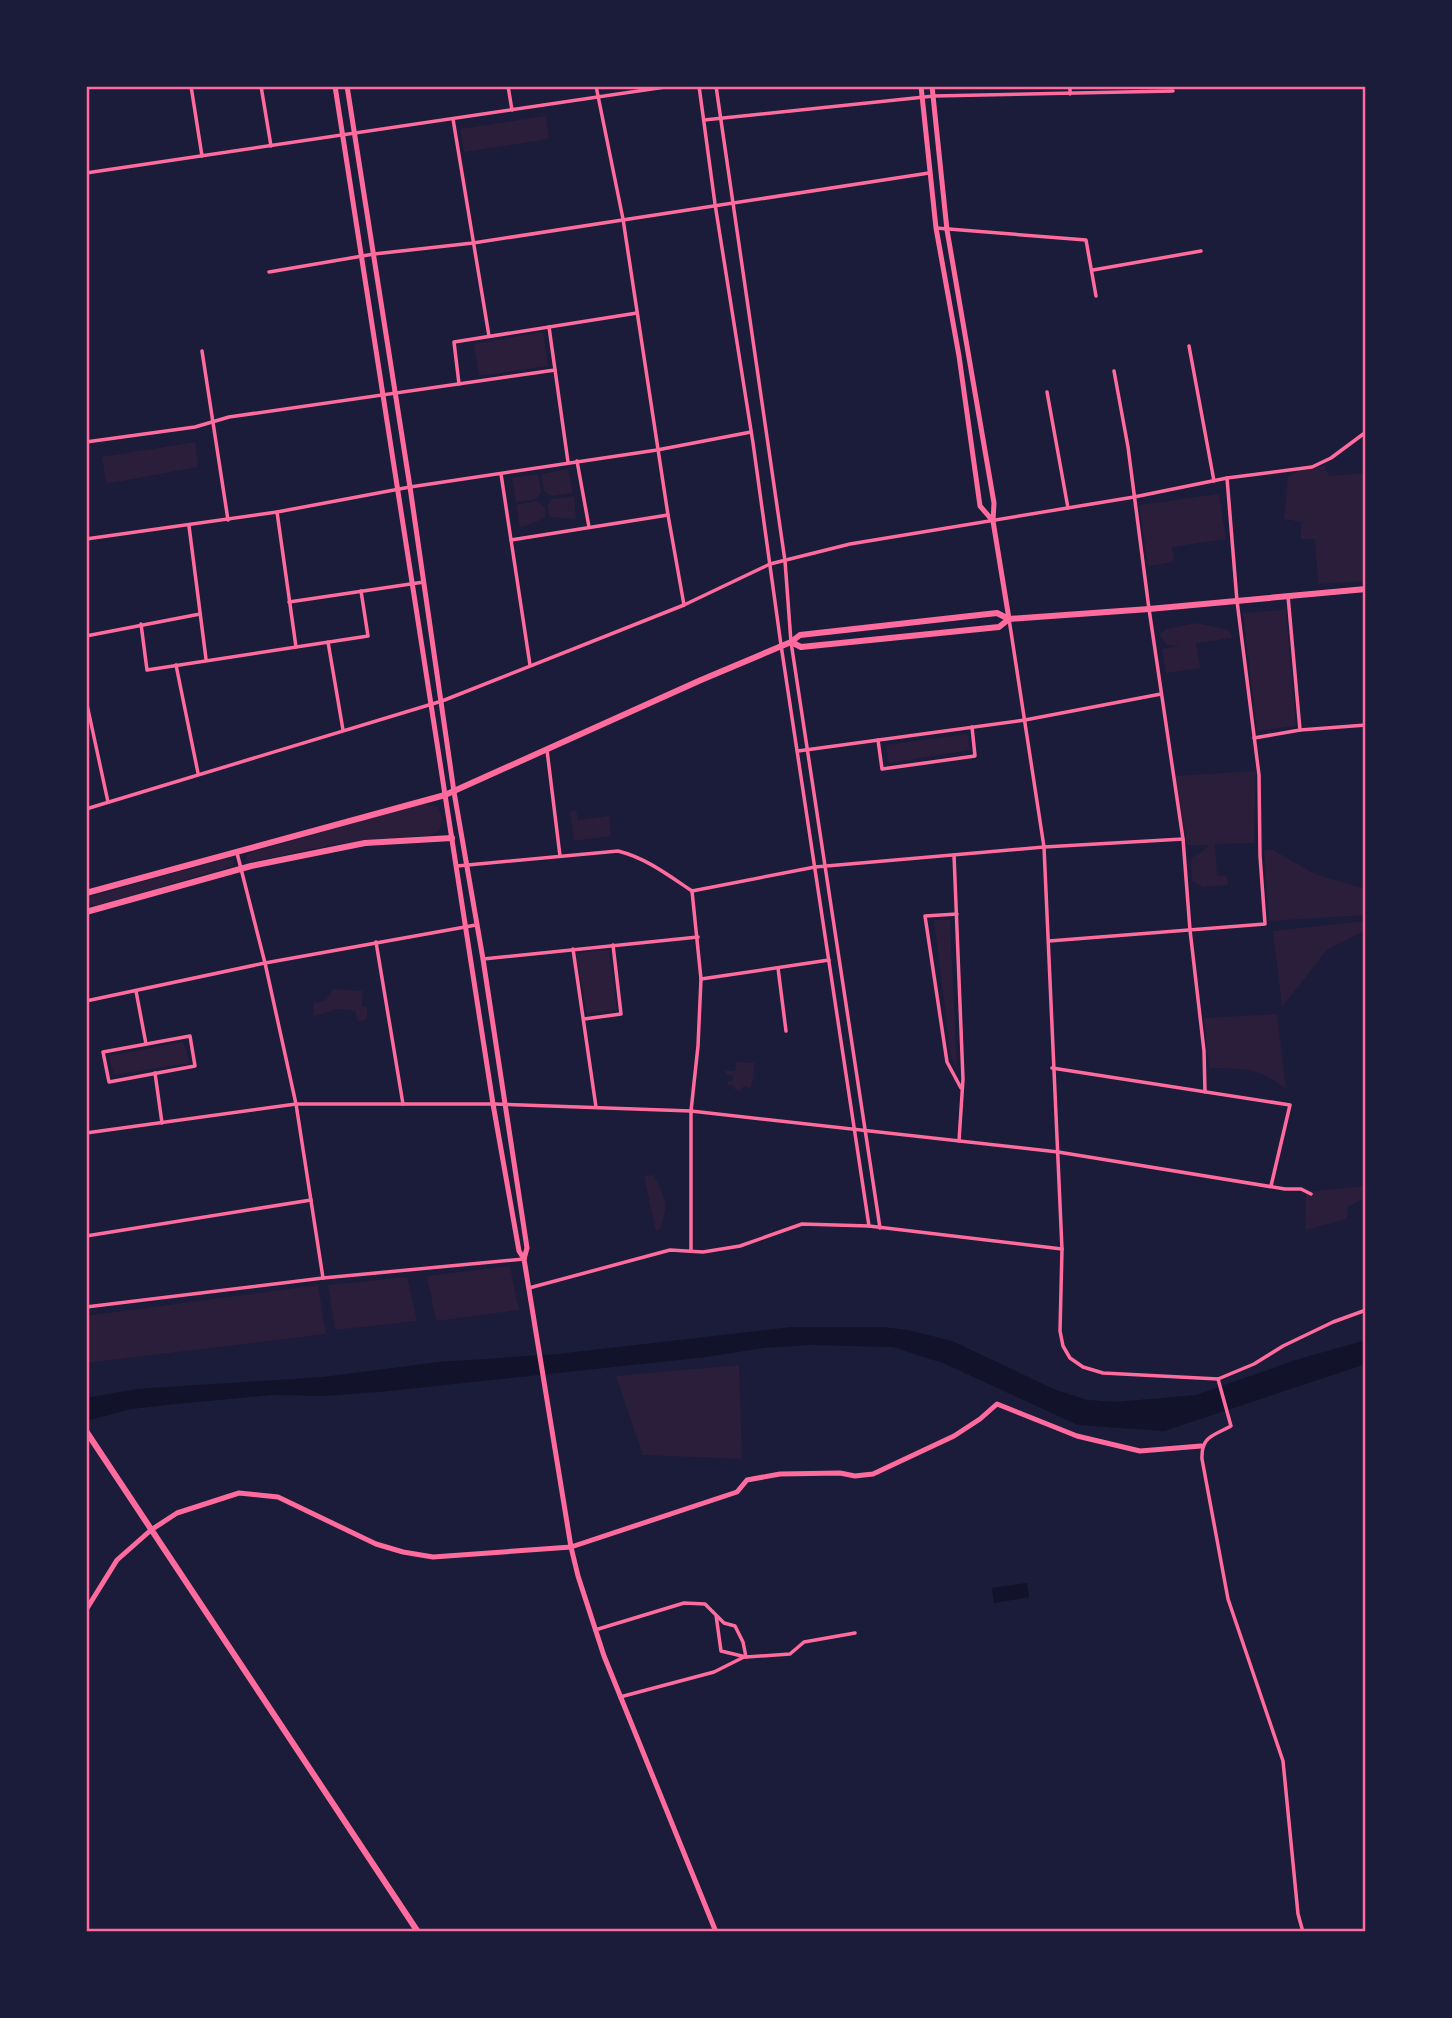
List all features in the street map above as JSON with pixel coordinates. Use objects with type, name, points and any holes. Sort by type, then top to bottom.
[{"type":"main road","points":[[791,642],[801,647],[814,646],[999,627],[1009,620],[1366,589]]},
{"type":"main road","points":[[86,894],[446,795],[791,642],[800,635],[997,613],[1009,620]]},
{"type":"main road","points":[[86,912],[241,869],[365,843],[452,838]]},
{"type":"main road","points":[[87,1433],[418,1932]]},
{"type":"street","points":[[191,86],[202,156]]},
{"type":"street","points":[[261,86],[271,146]]},
{"type":"street","points":[[335,86],[493,1104],[519,1251],[524,1259],[570,1547],[595,1630],[620,1697],[716,1932]]},
{"type":"street","points":[[347,86],[396,394],[454,792],[483,959],[527,1248],[524,1259]]},
{"type":"street","points":[[508,86],[512,110]]},
{"type":"street","points":[[596,86],[623,219],[657,450],[684,605]]},
{"type":"street","points":[[86,173],[671,86]]},
{"type":"street","points":[[699,86],[869,1226]]},
{"type":"street","points":[[716,86],[785,561],[791,642],[880,1228]]},
{"type":"street","points":[[921,86],[936,228],[959,356],[980,506],[993,521]]},
{"type":"street","points":[[932,86],[947,230],[994,503],[993,521],[1044,847],[1062,1249],[1060,1331],[1063,1346],[1070,1358],[1083,1367],[1103,1373],[1218,1379],[1254,1364],[1283,1346],[1334,1322],[1366,1310]]},
{"type":"street","points":[[1070,86],[1070,94]]},
{"type":"street","points":[[704,120],[933,96],[1173,91]]},
{"type":"street","points":[[453,119],[489,336]]},
{"type":"street","points":[[269,272],[374,254],[473,243],[929,173]]},
{"type":"street","points":[[936,228],[1086,240],[1096,296]]},
{"type":"street","points":[[1092,270],[1201,251]]},
{"type":"street","points":[[459,384],[454,342],[637,313]]},
{"type":"street","points":[[549,327],[568,463]]},
{"type":"street","points":[[1189,346],[1214,481]]},
{"type":"street","points":[[202,351],[228,520]]},
{"type":"street","points":[[86,442],[183,429],[229,417],[555,370]]},
{"type":"street","points":[[1114,371],[1128,447],[1183,839],[1204,1051],[1205,1092]]},
{"type":"street","points":[[1047,392],[1068,508]]},
{"type":"street","points":[[86,539],[228,520],[410,487],[657,450],[751,432]]},
{"type":"street","points":[[86,809],[442,701],[684,605],[770,564],[850,544],[1134,497],[1227,478],[1312,467],[1331,458],[1366,432]]},
{"type":"street","points":[[576,461],[589,527]]},
{"type":"street","points":[[501,474],[530,665]]},
{"type":"street","points":[[1049,941],[1265,925],[1260,856],[1259,775],[1237,601],[1227,478]]},
{"type":"street","points":[[277,512],[296,647]]},
{"type":"street","points":[[511,540],[668,515]]},
{"type":"street","points":[[189,526],[206,660]]},
{"type":"street","points":[[289,602],[424,582]]},
{"type":"street","points":[[141,624],[146,670],[368,636],[361,591]]},
{"type":"street","points":[[1288,596],[1300,730]]},
{"type":"street","points":[[86,636],[200,614]]},
{"type":"street","points":[[328,642],[343,730]]},
{"type":"street","points":[[176,665],[198,773]]},
{"type":"street","points":[[797,751],[1025,720],[1161,694]]},
{"type":"street","points":[[86,700],[88,723],[108,802]]},
{"type":"street","points":[[1254,738],[1300,730],[1366,725]]},
{"type":"street","points":[[878,740],[882,769],[975,756],[972,727]]},
{"type":"street","points":[[547,748],[560,856]]},
{"type":"street","points":[[457,866],[618,851],[635,855],[692,891],[815,867],[1044,847],[1183,839]]},
{"type":"street","points":[[237,853],[296,1104],[323,1278]]},
{"type":"street","points":[[954,855],[962,1090],[959,1142]]},
{"type":"street","points":[[691,1251],[691,1111],[701,979],[692,891]]},
{"type":"street","points":[[957,914],[925,916],[947,1062],[962,1090]]},
{"type":"street","points":[[86,1001],[265,963],[476,925]]},
{"type":"street","points":[[483,959],[698,937]]},
{"type":"street","points":[[376,942],[403,1104]]},
{"type":"street","points":[[584,1019],[621,1014],[613,945]]},
{"type":"street","points":[[573,949],[596,1107]]},
{"type":"street","points":[[701,979],[829,960]]},
{"type":"street","points":[[778,968],[786,1031]]},
{"type":"street","points":[[136,991],[146,1044]]},
{"type":"street","points":[[190,1036],[195,1066],[110,1082],[103,1052],[146,1044],[190,1036]]},
{"type":"street","points":[[1052,1068],[1290,1105],[1271,1187]]},
{"type":"street","points":[[155,1073],[162,1123]]},
{"type":"street","points":[[86,1133],[296,1104],[505,1104],[691,1111],[1058,1152],[1271,1187],[1301,1189],[1311,1194]]},
{"type":"street","points":[[86,1236],[311,1200]]},
{"type":"street","points":[[529,1288],[670,1250],[703,1252],[740,1245],[802,1224],[869,1226],[1062,1249]]},
{"type":"street","points":[[86,1307],[323,1278],[524,1259]]},
{"type":"street","points":[[1218,1379],[1231,1426],[1206,1439],[1201,1446],[1228,1599],[1283,1761],[1298,1914],[1303,1932]]},
{"type":"street","points":[[86,1610],[117,1560],[152,1530],[177,1513],[239,1493],[278,1497],[376,1544],[433,1557],[570,1547],[737,1492],[747,1480],[804,1472],[873,1475],[954,1436],[997,1404],[1077,1436],[1140,1451],[1201,1446]]},
{"type":"street","points":[[595,1630],[684,1603],[705,1604],[724,1623],[735,1626],[743,1642],[746,1657]]},
{"type":"street","points":[[716,1615],[721,1651],[746,1657],[790,1654],[804,1642],[855,1633]]},
{"type":"street","points":[[620,1697],[714,1672],[746,1657]]},
{"type":"shaded area","points":[[546,116],[549,139],[464,152],[460,129]]},
{"type":"shaded area","points":[[543,332],[548,366],[479,376],[474,344]]},
{"type":"shaded area","points":[[195,442],[198,467],[106,484],[102,457]]},
{"type":"shaded area","points":[[1324,465],[1329,476],[1366,473],[1366,581],[1318,584],[1315,539],[1301,539],[1301,522],[1284,519],[1288,477],[1299,471]]},
{"type":"shaded area","points":[[568,469],[573,493],[552,496],[544,491],[541,474]]},
{"type":"shaded area","points":[[538,474],[541,492],[537,499],[516,502],[512,478]]},
{"type":"shaded area","points":[[1219,494],[1226,539],[1172,547],[1174,562],[1148,566],[1139,505]]},
{"type":"shaded area","points":[[574,496],[576,519],[550,517],[547,506],[552,499]]},
{"type":"shaded area","points":[[537,501],[545,507],[545,518],[520,528],[516,505]]},
{"type":"shaded area","points":[[1286,610],[1296,726],[1257,731],[1243,613]]},
{"type":"shaded area","points":[[1196,623],[1229,630],[1233,638],[1196,643],[1200,668],[1166,673],[1162,649],[1179,646],[1167,645],[1160,634],[1167,629]]},
{"type":"shaded area","points":[[967,734],[970,750],[889,763],[886,745]]},
{"type":"shaded area","points":[[1256,771],[1254,843],[1215,844],[1217,876],[1227,876],[1228,885],[1203,887],[1192,881],[1191,858],[1209,845],[1187,845],[1175,776]]},
{"type":"shaded area","points":[[423,803],[438,807],[443,819],[439,831],[432,835],[336,844],[251,862],[246,860],[247,855],[253,852]]},
{"type":"shaded area","points":[[576,810],[578,820],[609,816],[611,836],[574,841],[570,811]]},
{"type":"shaded area","points":[[1264,850],[1273,850],[1315,874],[1366,889],[1366,915],[1269,921]]},
{"type":"shaded area","points":[[222,860],[235,862],[233,866],[96,906],[91,905],[88,900],[92,896]]},
{"type":"shaded area","points":[[934,920],[950,920],[957,1070],[951,1058]]},
{"type":"shaded area","points":[[1366,921],[1366,930],[1327,950],[1282,1007],[1273,931]]},
{"type":"shaded area","points":[[609,950],[617,1010],[587,1013],[576,953]]},
{"type":"shaded area","points":[[333,989],[363,991],[362,1006],[367,1007],[367,1019],[358,1022],[355,1011],[339,1009],[313,1016],[314,1003],[326,1000]]},
{"type":"shaded area","points":[[1277,1014],[1286,1089],[1267,1076],[1250,1070],[1209,1068],[1204,1018]]},
{"type":"shaded area","points":[[183,1042],[190,1063],[114,1075],[109,1056]]},
{"type":"shaded area","points":[[736,1062],[755,1063],[750,1088],[744,1086],[740,1091],[735,1090],[734,1085],[728,1085],[727,1081],[733,1081],[733,1076],[726,1074],[725,1070],[735,1071]]},
{"type":"shaded area","points":[[654,1175],[665,1206],[661,1228],[656,1232],[644,1176]]},
{"type":"shaded area","points":[[1366,1186],[1366,1197],[1348,1207],[1347,1219],[1305,1230],[1306,1192]]},
{"type":"shaded area","points":[[510,1266],[519,1310],[436,1321],[427,1276]]},
{"type":"shaded area","points":[[407,1277],[417,1321],[335,1330],[328,1285]]},
{"type":"shaded area","points":[[318,1285],[326,1334],[86,1363],[86,1316]]},
{"type":"shaded area","points":[[792,1327],[882,1327],[908,1330],[952,1341],[1056,1390],[1087,1400],[1116,1402],[1196,1395],[1296,1360],[1366,1340],[1366,1364],[1164,1431],[1078,1425],[943,1363],[893,1347],[810,1345],[763,1348],[706,1357],[379,1392],[325,1396],[272,1395],[175,1404],[131,1409],[86,1421],[86,1398],[137,1389],[323,1377],[439,1362],[558,1354]]},
{"type":"shaded area","points":[[739,1365],[742,1459],[643,1455],[616,1376]]},
{"type":"shaded area","points":[[1027,1583],[1029,1597],[994,1603],[992,1588]]}]
